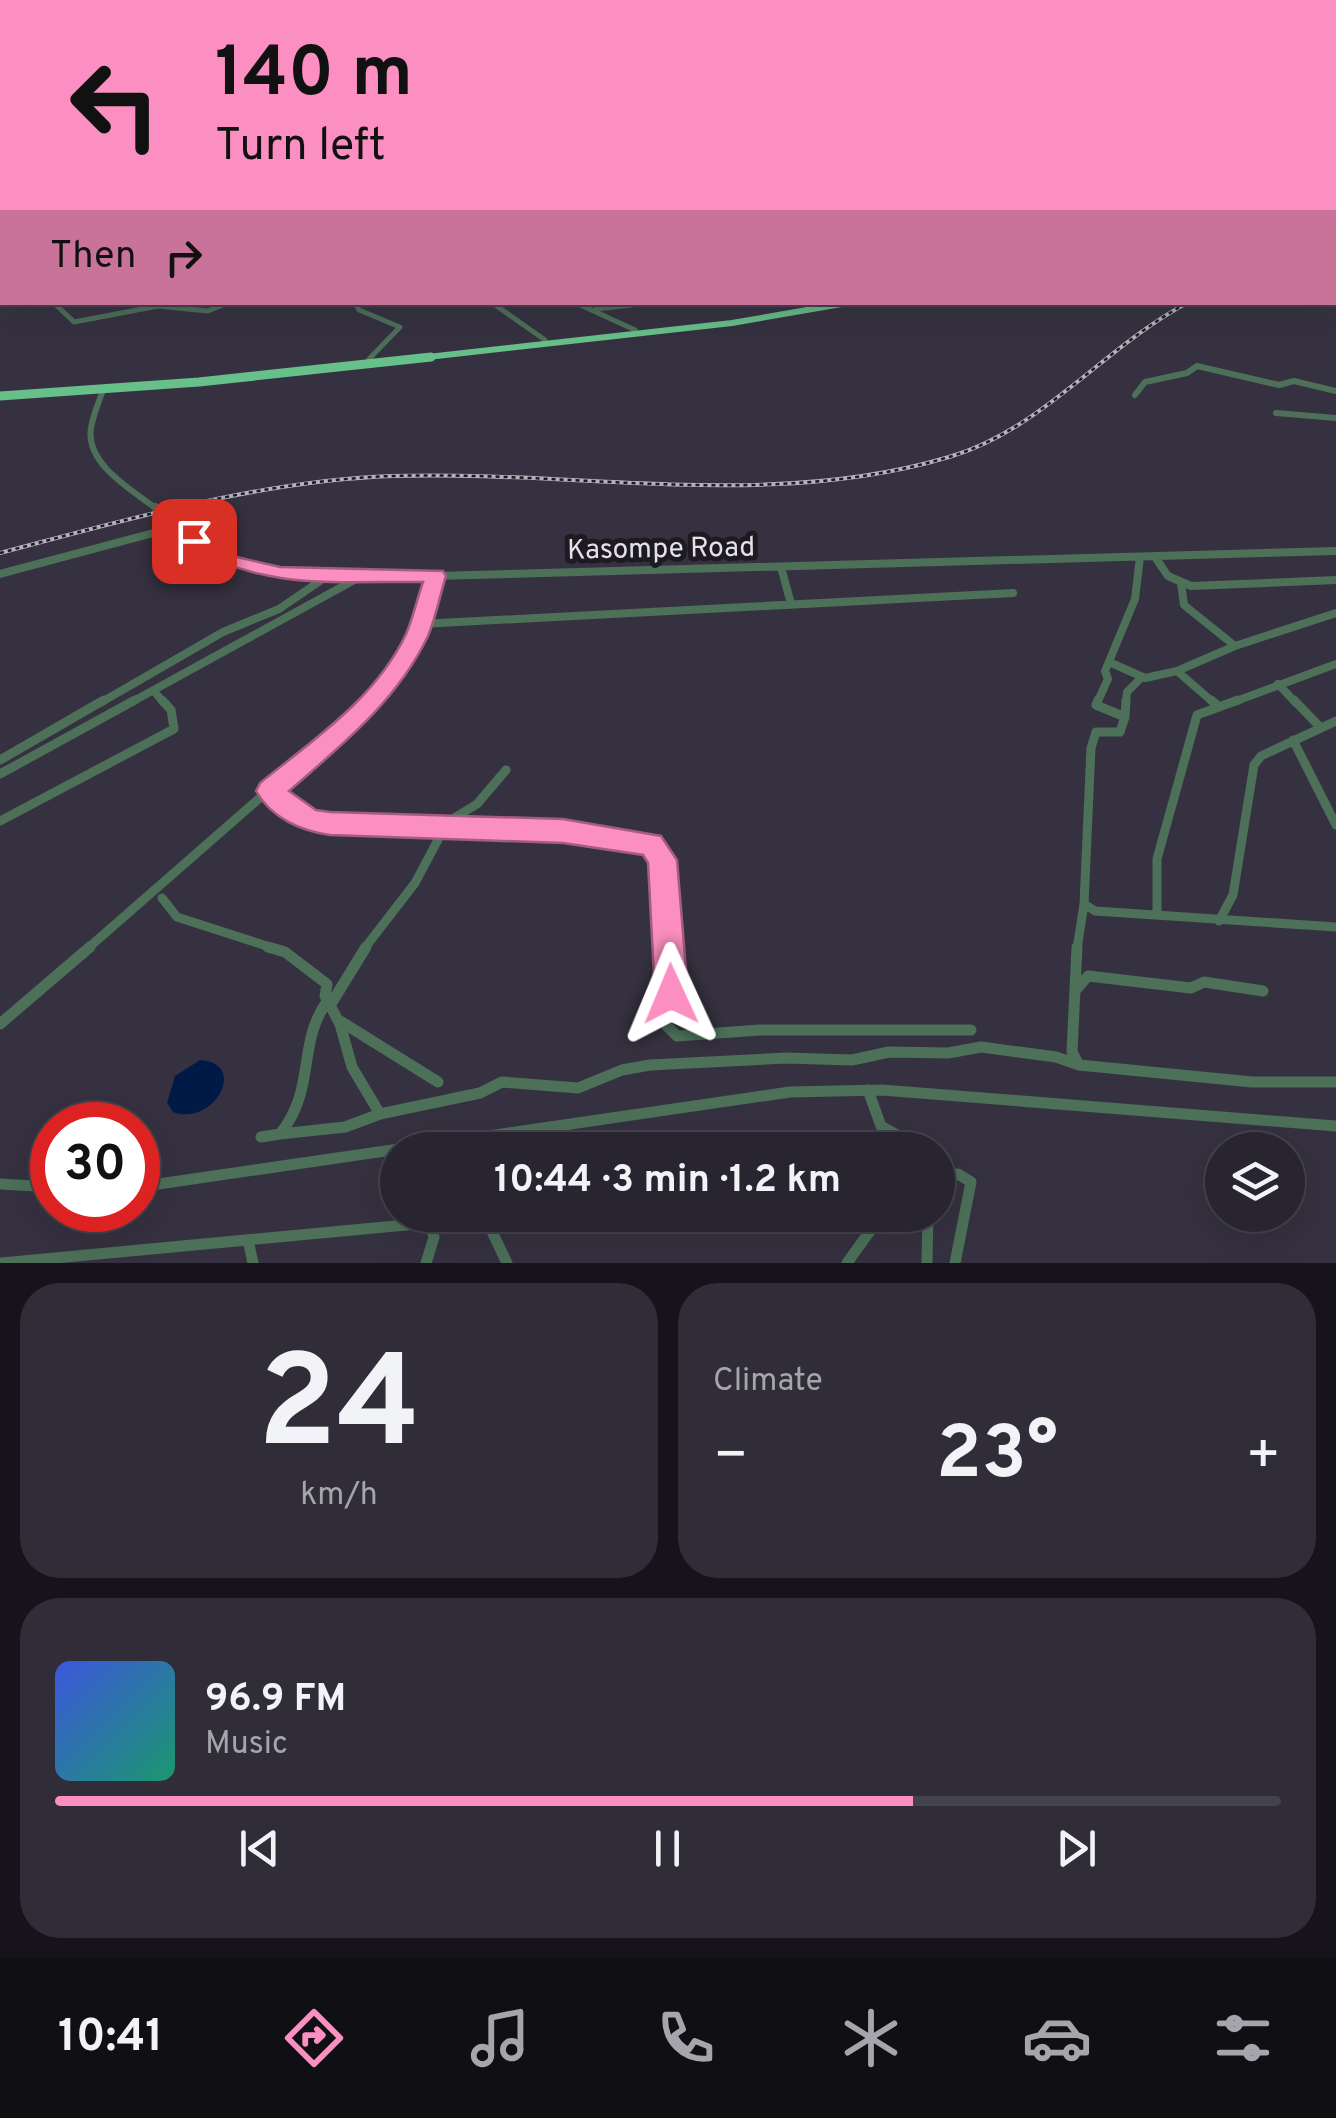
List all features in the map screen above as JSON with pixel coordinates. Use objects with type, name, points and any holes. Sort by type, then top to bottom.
[{"type":"highway","points":[[141,388],[814,305]]},
{"type":"highway","points":[[0,396],[141,388],[743,321],[835,305]]},
{"type":"street","points":[[55,305],[66,319],[74,322],[151,305]]},
{"type":"street","points":[[163,305],[208,311],[223,305]]},
{"type":"street","points":[[356,305],[359,310],[400,327],[369,359]]},
{"type":"street","points":[[495,305],[545,340]]},
{"type":"street","points":[[581,305],[635,330]]},
{"type":"street","points":[[592,310],[632,305]]},
{"type":"street","points":[[1135,395],[1145,382],[1187,373],[1197,366],[1280,385],[1294,381],[1336,391]]},
{"type":"street","name":"Kasompe Road","points":[[103,390],[90,431],[98,460],[176,527],[230,562],[280,574],[358,578],[1336,552]]},
{"type":"street","points":[[1276,413],[1336,418]]},
{"type":"street","points":[[0,574],[176,527]]},
{"type":"street","points":[[1124,717],[1096,705],[1140,580],[1140,557]]},
{"type":"street","points":[[1154,557],[1168,576],[1181,583],[1214,586],[1336,580]]},
{"type":"street","points":[[780,566],[791,604]]},
{"type":"street","points":[[0,1024],[365,709],[398,667],[420,624],[435,576]]},
{"type":"street","points":[[0,760],[223,632],[305,594],[326,577]]},
{"type":"street","points":[[0,774],[358,578]]},
{"type":"street","points":[[1181,583],[1184,605],[1235,646]]},
{"type":"street","points":[[420,624],[1012,593]]},
{"type":"street","points":[[1079,1064],[1072,1052],[1074,991],[1077,938],[1084,904],[1091,748],[1096,732],[1120,732],[1128,692],[1142,677],[1177,670],[1235,646],[1336,613]]},
{"type":"street","points":[[1110,662],[1142,677]]},
{"type":"street","points":[[1157,916],[1157,859],[1199,712],[1336,664]]},
{"type":"street","points":[[1177,670],[1217,705]]},
{"type":"street","points":[[1278,684],[1320,727]]},
{"type":"street","points":[[0,820],[174,728],[171,710],[154,692]]},
{"type":"street","points":[[1218,921],[1233,895],[1254,765],[1260,756],[1336,722]]},
{"type":"street","points":[[1293,740],[1336,825]]},
{"type":"street","points":[[438,828],[472,808],[494,789],[506,770]]},
{"type":"street","points":[[270,791],[311,821],[563,831],[642,842],[659,850],[671,947],[671,994],[666,1022],[668,1032],[676,1036],[760,1030],[971,1030]]},
{"type":"street","points":[[280,1134],[301,1110],[312,1027],[353,964],[415,883],[440,836],[438,828]]},
{"type":"street","points":[[162,898],[178,917],[269,945],[297,959],[328,984],[329,1002],[352,1067],[380,1114]]},
{"type":"street","points":[[1084,904],[1095,911],[1336,927]]},
{"type":"street","points":[[1074,991],[1088,976],[1191,988],[1204,982],[1263,991]]},
{"type":"street","points":[[338,1020],[438,1082]]},
{"type":"street","points":[[261,1137],[345,1128],[380,1114],[470,1096],[502,1082],[588,1086],[622,1070],[650,1065],[786,1058],[852,1060],[889,1052],[948,1053],[982,1047],[1079,1064],[1252,1082],[1336,1082]]},
{"type":"street","points":[[868,1090],[871,1113],[879,1126],[890,1132]]},
{"type":"street","points":[[160,1184],[790,1092],[868,1090],[1336,1126]]},
{"type":"street","points":[[955,1174],[970,1182],[968,1212],[955,1263]]},
{"type":"street","points":[[0,1184],[30,1186]]},
{"type":"street","points":[[2,1263],[107,1258],[380,1227]]},
{"type":"street","points":[[426,1263],[434,1238],[432,1232]]},
{"type":"street","points":[[492,1232],[508,1263]]},
{"type":"street","points":[[846,1263],[849,1252],[870,1238],[872,1232]]},
{"type":"street","points":[[928,1232],[928,1263]]},
{"type":"street","points":[[248,1240],[253,1263]]},
{"type":"water","points":[[200,1060],[215,1064],[222,1072],[220,1093],[201,1111],[173,1112],[167,1103],[175,1076]]},
{"type":"railway","points":[[0,553],[194,504],[342,479],[462,476],[742,485],[812,482],[881,473],[949,457],[1014,428],[1129,341],[1184,305]]},
{"type":"route","points":[[194,541],[230,562],[280,574],[435,576],[417,634],[387,684],[346,728],[270,791],[311,821],[330,824],[563,831],[651,844],[659,850],[662,860],[671,947],[671,994]]}]
